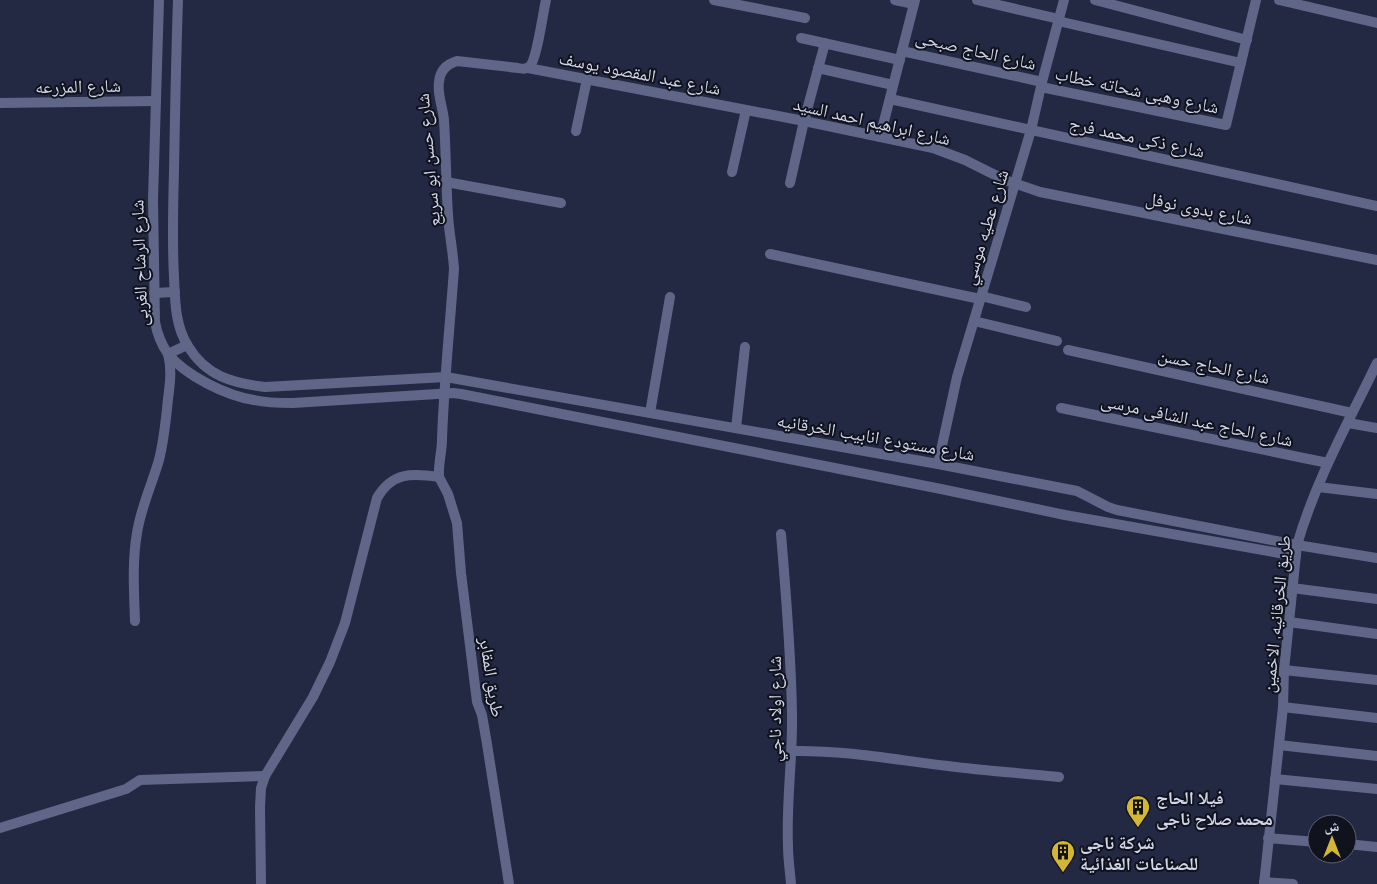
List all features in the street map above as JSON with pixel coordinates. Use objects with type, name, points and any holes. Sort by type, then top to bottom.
[{"type":"street","name":"شارع الرشاح الغربى","points":[[159,0],[152,199],[154,293],[155,322],[158,335],[168,354],[199,379],[216,388],[234,395],[273,403],[444,394]]},
{"type":"street","name":"شارع الرشاح الغربى","points":[[178,0],[172,243],[176,313],[179,328],[187,346],[197,360],[219,376],[227,380],[265,387],[446,377]]},
{"type":"street","points":[[528,68],[535,55],[546,0]]},
{"type":"street","points":[[714,0],[805,18]]},
{"type":"street","points":[[880,137],[915,2],[895,0]]},
{"type":"street","points":[[977,0],[1241,63],[1256,0]]},
{"type":"street","name":"شارع عطيه موسي","points":[[938,464],[957,377],[1031,130],[1064,0]]},
{"type":"street","points":[[1096,0],[1246,40]]},
{"type":"street","points":[[1279,0],[1377,23]]},
{"type":"street","name":"شارع الحاج صبحى","points":[[801,38],[901,55],[1042,84]]},
{"type":"street","points":[[790,183],[825,43]]},
{"type":"street","name":"شارع حسن ابو سريع","points":[[439,477],[438,467],[442,445],[454,269],[448,219],[444,111],[438,82],[443,70],[450,63],[457,61],[528,68]]},
{"type":"street","name":"شارع وهبى شحاته خطاب","points":[[1042,84],[1226,125],[1241,63]]},
{"type":"street","name":"شارع عبد المقصود يوسف","points":[[528,68],[746,110]]},
{"type":"street","points":[[818,68],[893,85]]},
{"type":"street","points":[[157,72],[176,71]]},
{"type":"street","points":[[576,131],[587,79]]},
{"type":"street","name":"شارع ذكى محمد فرج","points":[[890,99],[1377,206]]},
{"type":"street","name":"شارع المزرعه","points":[[0,104],[156,101]]},
{"type":"street","points":[[732,172],[746,110]]},
{"type":"street","name":"شارع ابراهيم احمد السيد","points":[[746,110],[933,148],[1015,184]]},
{"type":"street","points":[[446,182],[561,203]]},
{"type":"street","name":"شارع بدوى نوفل","points":[[1015,184],[1040,192],[1377,260]]},
{"type":"street","points":[[770,254],[1026,307]]},
{"type":"street","points":[[154,293],[175,292]]},
{"type":"street","points":[[650,413],[670,297]]},
{"type":"street","points":[[974,320],[1057,341]]},
{"type":"street","points":[[135,621],[137,534],[143,506],[163,443],[170,380],[168,354],[187,346]]},
{"type":"street","points":[[736,428],[744,348]]},
{"type":"street","name":"شارع الحاج حسن","points":[[1068,350],[1352,413]]},
{"type":"street","name":"طريق الخرقانيه, الاخمين","points":[[1264,883],[1283,707],[1284,670],[1296,550],[1302,525],[1328,463],[1377,363]]},
{"type":"street","name":"شارع مستودع انابيب الخرقانيه","points":[[446,377],[938,464],[1077,491],[1117,510],[1296,550]]},
{"type":"street","name":"شارع مستودع انابيب الخرقانيه","points":[[444,394],[461,394],[1065,515],[1296,550]]},
{"type":"street","name":"شارع الحاج عبد الشافى مرسى","points":[[1061,408],[1328,463]]},
{"type":"street","points":[[1348,423],[1377,428]]},
{"type":"street","points":[[261,884],[261,788],[265,776],[313,696],[330,662],[344,623],[377,498],[386,485],[397,477],[416,475],[439,477]]},
{"type":"street","name":"طريق المقابر","points":[[439,477],[448,494],[457,523],[461,573],[477,702],[482,715],[509,884]]},
{"type":"street","points":[[1318,487],[1377,494]]},
{"type":"street","name":"شارع اولاد ناجي","points":[[781,534],[792,712],[788,846],[791,884]]},
{"type":"street","points":[[1296,550],[1377,558]]},
{"type":"street","points":[[1292,588],[1377,599]]},
{"type":"street","points":[[1289,622],[1377,634]]},
{"type":"street","points":[[1284,670],[1377,680]]},
{"type":"street","points":[[1283,707],[1377,718]]},
{"type":"street","points":[[1279,745],[1377,756]]},
{"type":"street","points":[[792,750],[848,752],[949,766],[1059,777]]},
{"type":"street","points":[[0,828],[126,789],[140,780],[265,776]]},
{"type":"street","points":[[1276,779],[1377,789]]},
{"type":"street","points":[[1268,838],[1307,841]]},
{"type":"street","points":[[1357,845],[1377,847]]},
{"type":"street","points":[[1264,883],[1293,884]]},
{"type":"place","name":"فيلا الحاج محمد صلاح ناجى","points":[[1138,828]]},
{"type":"place","name":"شركة ناجى للصناعات الغذائية","points":[[1063,873]]}]
